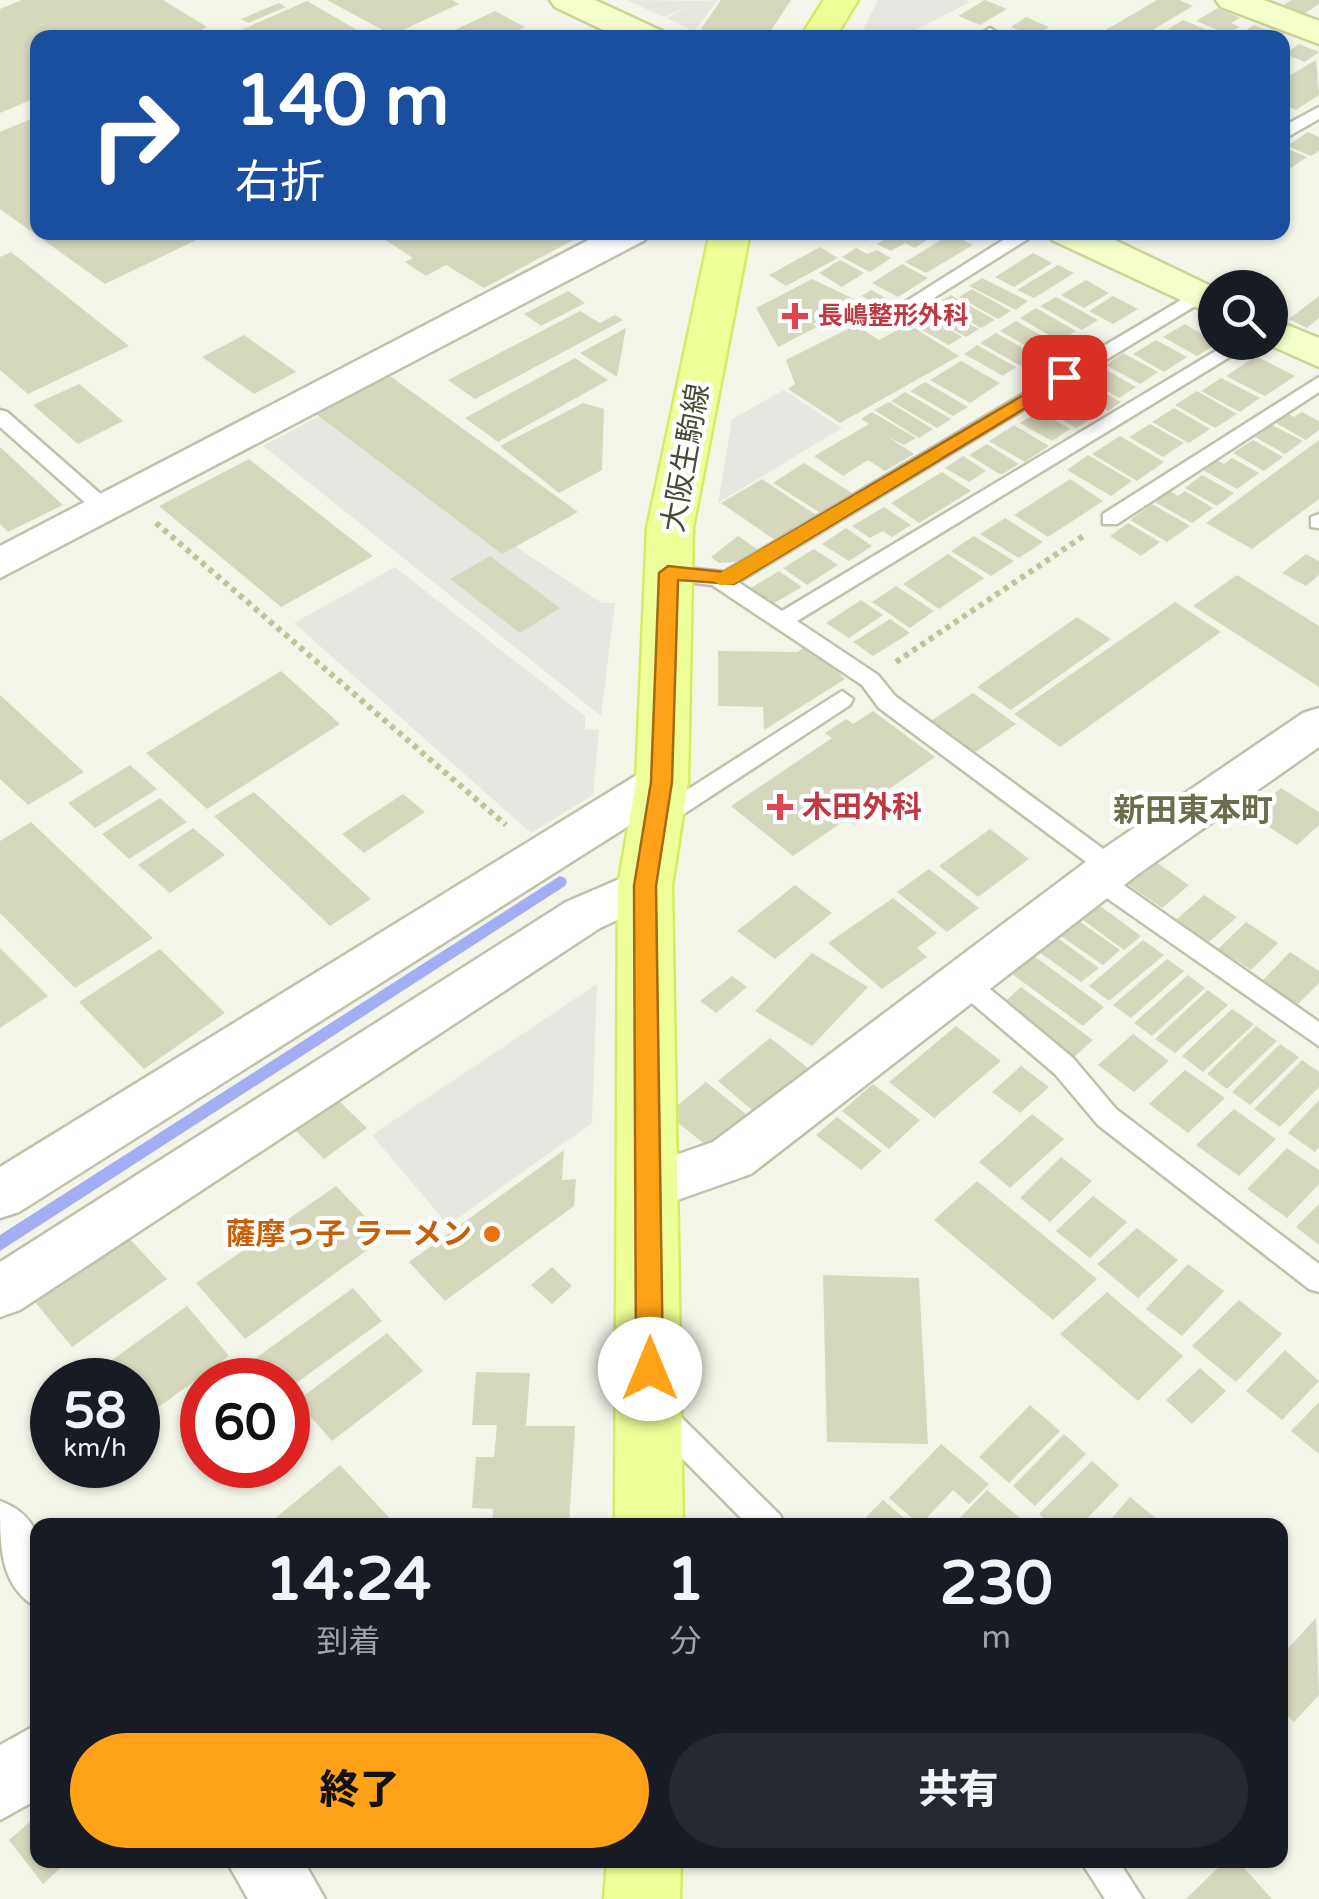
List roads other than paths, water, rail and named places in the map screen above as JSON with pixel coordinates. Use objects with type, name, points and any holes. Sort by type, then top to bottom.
[{"type":"main road","points":[[822,30],[841,0]]},
{"type":"main road","name":"大阪生駒線","points":[[649,1518],[645,886],[694,576],[670,528],[728,240]]},
{"type":"main road","points":[[642,1899],[644,1868]]},
{"type":"street","points":[[567,0],[633,30]]},
{"type":"street","points":[[1233,0],[1319,33]]},
{"type":"street","points":[[0,564],[617,240]]},
{"type":"street","points":[[1082,240],[1198,296]]},
{"type":"street","points":[[1288,339],[1319,354]]},
{"type":"street","points":[[649,1187],[732,1158],[1104,874],[1319,724]]},
{"type":"street","points":[[0,1195],[541,856],[658,802]]},
{"type":"street","points":[[0,1292],[583,915],[645,886]]},
{"type":"street","points":[[0,1530],[30,1568]]},
{"type":"street","points":[[0,1788],[30,1764]]},
{"type":"street","points":[[266,1868],[291,1899]]},
{"type":"lane","points":[[1290,130],[1319,112]]},
{"type":"lane","points":[[914,302],[1017,240]]},
{"type":"lane","points":[[694,576],[727,579],[1198,305]]},
{"type":"lane","points":[[782,620],[1215,360]]},
{"type":"lane","points":[[1110,518],[1319,384]]},
{"type":"lane","points":[[0,416],[105,509]]},
{"type":"lane","points":[[694,576],[782,620],[870,680],[887,702],[1104,874],[1319,1036]]},
{"type":"lane","points":[[658,802],[842,699]]},
{"type":"lane","points":[[963,981],[1064,1066],[1108,1117],[1319,1280]]},
{"type":"lane","points":[[650,1406],[761,1518]]},
{"type":"lane","points":[[1103,1868],[1126,1899]]},
{"type":"waterway","points":[[0,1244],[560,882]]},
{"type":"place","name":"長嶋整形外科","points":[[795,316]]},
{"type":"place","name":"木田外科","points":[[780,807]]},
{"type":"place","name":"薩摩っ子 ラーメン","points":[[492,1234]]},
{"type":"district","name":"新田東本町","points":[[1193,811]]}]
